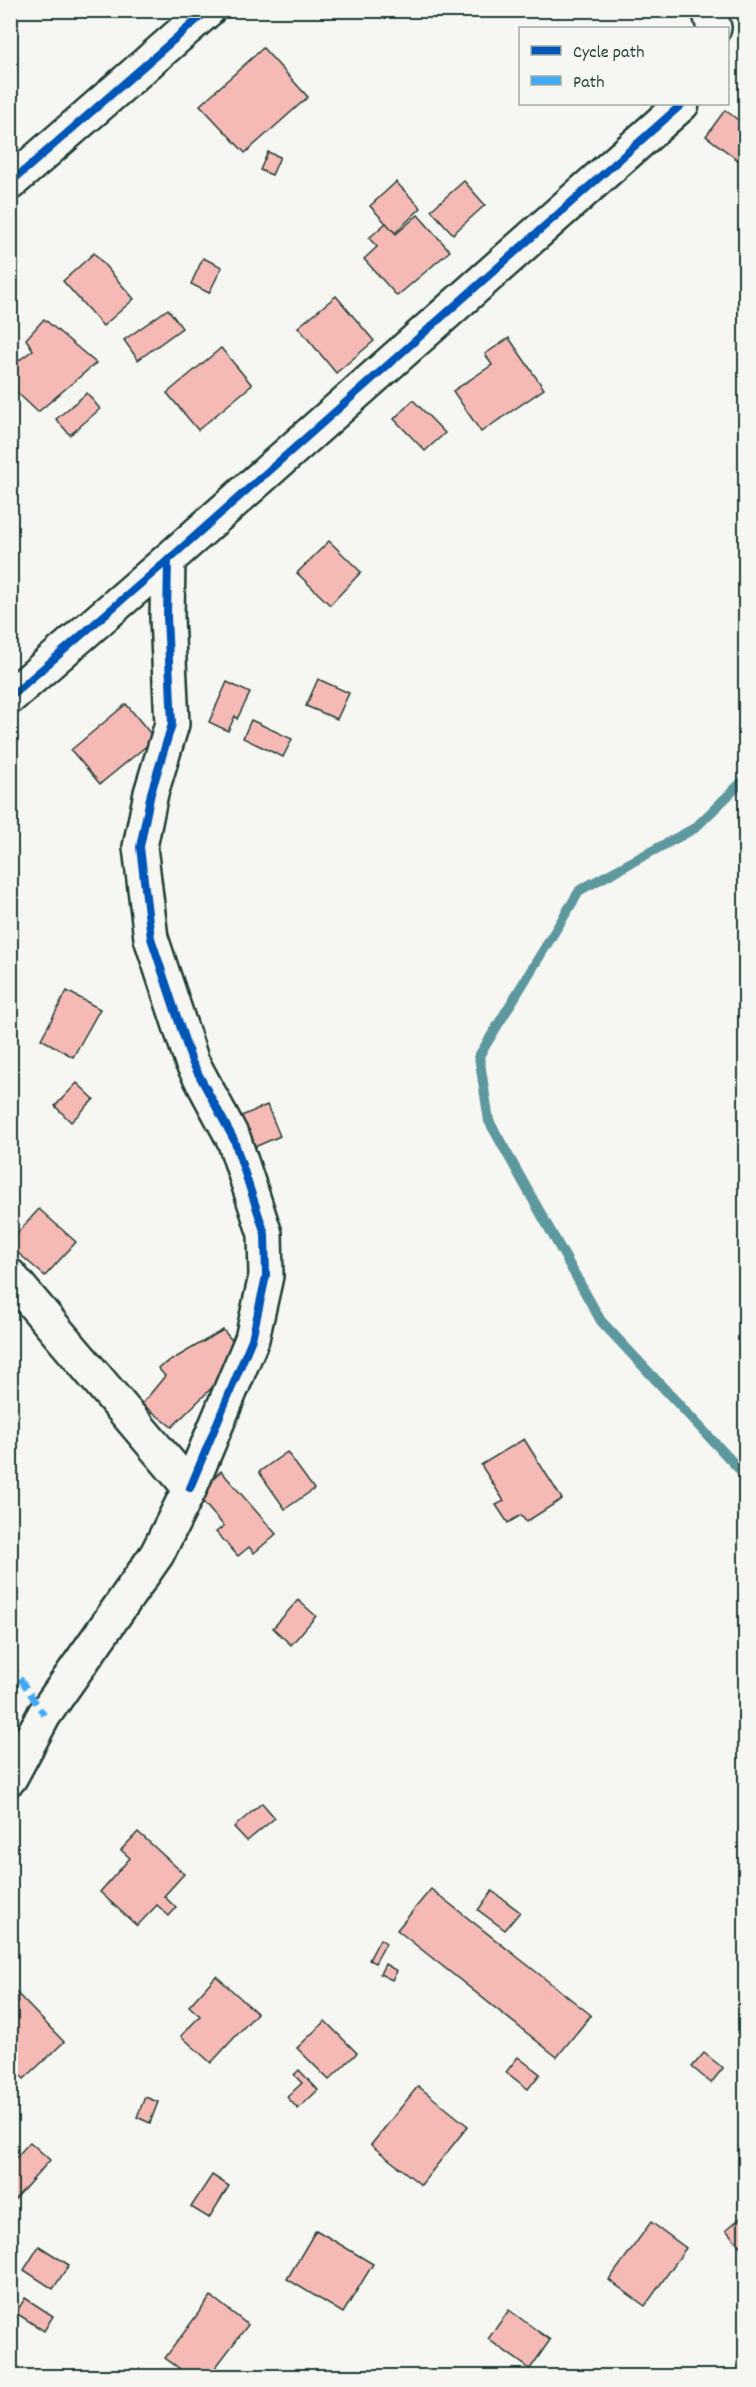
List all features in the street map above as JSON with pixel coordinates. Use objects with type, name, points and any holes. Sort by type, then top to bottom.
[{"type":"street","points":[[10,183],[208,10]]},
{"type":"street","points":[[709,10],[714,27]]},
{"type":"street","points":[[10,697],[168,560],[681,105]]},
{"type":"street","points":[[10,1778],[45,1715],[157,1554],[190,1488],[252,1339],[266,1276],[265,1234],[234,1140],[192,1062],[151,938],[140,847],[151,793],[172,724],[167,617],[168,560]]},
{"type":"street","points":[[10,1276],[190,1488]]},
{"type":"building","points":[[263,48],[308,97],[245,153],[200,105]]},
{"type":"building","points":[[725,110],[746,126],[746,166],[706,136]]},
{"type":"building","points":[[268,152],[280,157],[272,175],[260,170]]},
{"type":"building","points":[[464,181],[485,205],[453,234],[431,210]]},
{"type":"building","points":[[396,182],[421,208],[395,233],[370,206]]},
{"type":"building","points":[[418,215],[450,251],[397,296],[364,259],[377,247],[369,238],[386,223],[396,234]]},
{"type":"building","points":[[94,253],[134,299],[103,326],[63,281]]},
{"type":"building","points":[[203,258],[222,267],[209,293],[191,284]]},
{"type":"building","points":[[336,296],[374,341],[336,373],[298,327]]},
{"type":"building","points":[[168,309],[182,328],[138,360],[124,340]]},
{"type":"building","points":[[44,319],[96,363],[38,412],[10,386],[10,367],[33,350],[26,339]]},
{"type":"building","points":[[509,338],[544,389],[481,432],[453,391],[492,365],[485,354]]},
{"type":"building","points":[[221,348],[252,385],[198,430],[167,393]]},
{"type":"building","points":[[87,393],[100,409],[70,435],[56,419]]},
{"type":"building","points":[[413,400],[445,433],[425,451],[394,419]]},
{"type":"building","points":[[329,541],[361,572],[330,605],[297,573]]},
{"type":"building","points":[[318,679],[349,693],[337,719],[306,706]]},
{"type":"building","points":[[227,682],[250,693],[228,731],[209,722]]},
{"type":"building","points":[[126,704],[155,739],[100,784],[71,750]]},
{"type":"building","points":[[251,720],[292,739],[283,757],[243,738]]},
{"type":"building","points":[[67,991],[100,1009],[73,1057],[41,1039]]},
{"type":"building","points":[[77,1083],[94,1099],[71,1122],[55,1106]]},
{"type":"building","points":[[267,1105],[280,1136],[250,1149],[237,1118]]},
{"type":"building","points":[[39,1209],[76,1242],[45,1276],[10,1246],[10,1241]]},
{"type":"building","points":[[223,1330],[245,1355],[172,1427],[142,1404],[165,1376],[158,1368]]},
{"type":"building","points":[[524,1439],[562,1499],[526,1522],[521,1515],[508,1523],[496,1505],[504,1501],[481,1465]]},
{"type":"building","points":[[287,1452],[314,1489],[285,1509],[259,1472]]},
{"type":"building","points":[[221,1471],[276,1534],[254,1553],[249,1547],[238,1556],[216,1532],[224,1526],[196,1494]]},
{"type":"building","points":[[298,1600],[316,1616],[291,1645],[273,1628]]},
{"type":"building","points":[[262,1803],[275,1818],[247,1841],[234,1827]]},
{"type":"building","points":[[138,1832],[184,1874],[164,1896],[176,1908],[169,1916],[157,1905],[137,1926],[100,1892],[130,1858],[121,1850]]},
{"type":"building","points":[[431,1889],[591,2015],[557,2057],[397,1930]]},
{"type":"building","points":[[492,1891],[520,1912],[505,1930],[478,1910]]},
{"type":"building","points":[[380,1939],[386,1943],[375,1963],[369,1960]]},
{"type":"building","points":[[385,1964],[397,1971],[392,1980],[380,1974]]},
{"type":"building","points":[[216,1976],[257,2013],[211,2063],[181,2036],[200,2016],[189,2006]]},
{"type":"building","points":[[10,1986],[64,2042],[24,2079],[10,2065]]},
{"type":"building","points":[[325,2021],[357,2053],[329,2080],[297,2048]]},
{"type":"building","points":[[704,2053],[723,2068],[711,2083],[692,2067]]},
{"type":"building","points":[[518,2057],[540,2074],[528,2089],[506,2072]]},
{"type":"building","points":[[299,2070],[318,2090],[298,2109],[287,2097],[302,2083],[294,2075]]},
{"type":"building","points":[[418,2086],[468,2126],[421,2185],[371,2145]]},
{"type":"building","points":[[145,2097],[158,2102],[150,2123],[137,2117]]},
{"type":"building","points":[[30,2142],[50,2160],[10,2205],[10,2164]]},
{"type":"building","points":[[212,2175],[229,2186],[209,2218],[191,2207]]},
{"type":"building","points":[[746,2213],[746,2253],[726,2230]]},
{"type":"building","points":[[651,2222],[686,2248],[645,2306],[609,2280]]},
{"type":"building","points":[[316,2230],[373,2264],[343,2313],[287,2279]]},
{"type":"building","points":[[39,2246],[69,2265],[53,2289],[24,2270]]},
{"type":"building","points":[[211,2296],[248,2325],[209,2376],[190,2376],[165,2358]]},
{"type":"building","points":[[25,2298],[53,2316],[44,2331],[16,2313]]},
{"type":"building","points":[[509,2310],[550,2340],[530,2369],[488,2339]]},
{"type":"waterway","points":[[746,778],[695,828],[580,890],[479,1056],[489,1121],[601,1321],[741,1471],[746,1481]]},
{"type":"marked path","points":[[10,1663],[44,1715]]},
{"type":"cycle path","points":[[10,183],[208,10]]},
{"type":"cycle path","points":[[10,697],[168,560],[681,105]]},
{"type":"cycle path","points":[[168,560],[167,617],[172,724],[151,793],[140,847],[151,938],[192,1062],[234,1140],[265,1234],[266,1276],[252,1339],[190,1488]]}]
